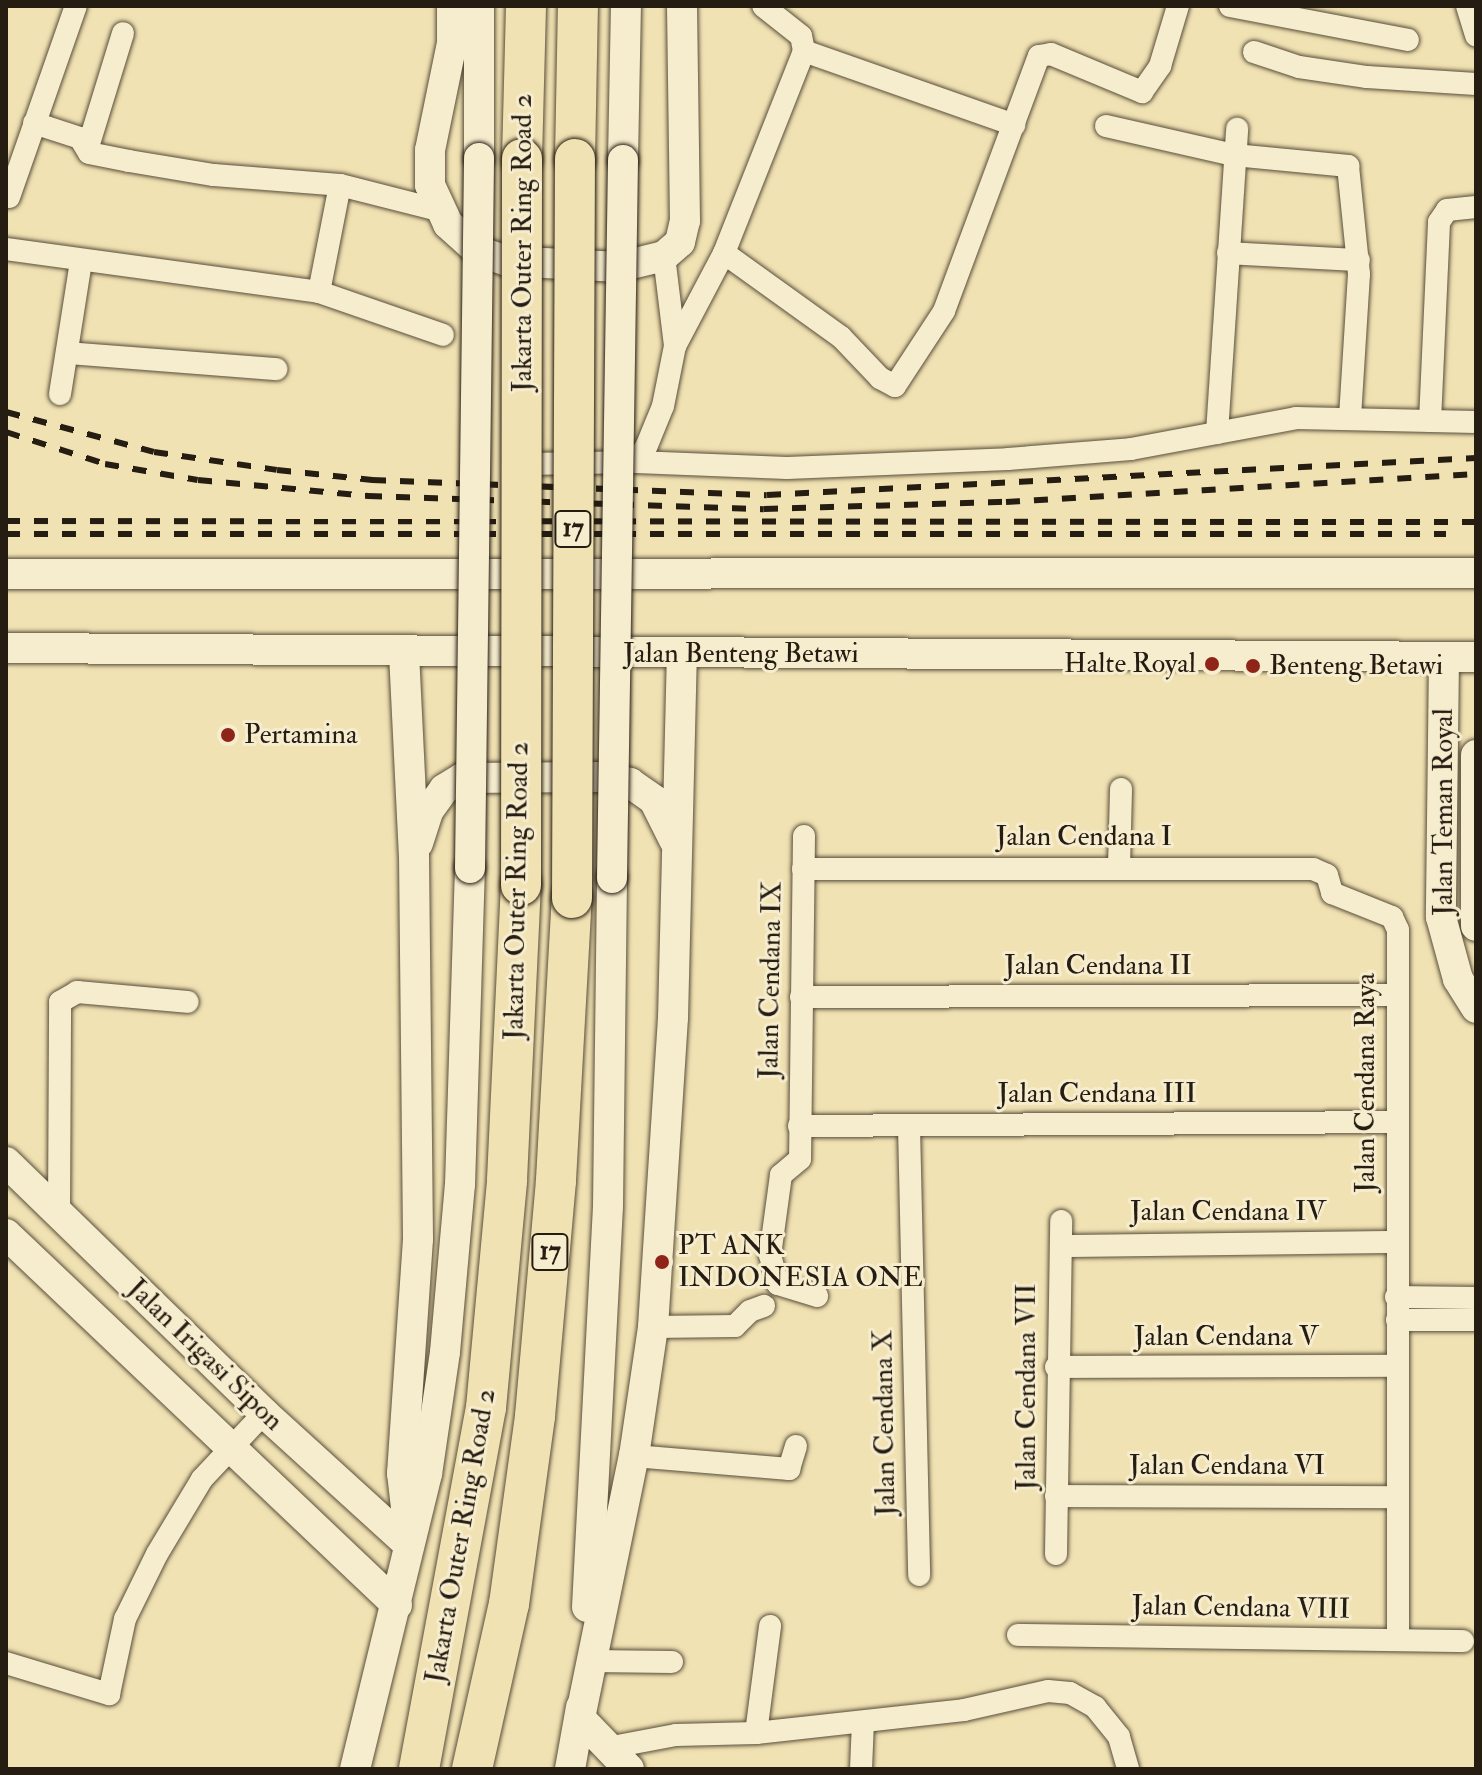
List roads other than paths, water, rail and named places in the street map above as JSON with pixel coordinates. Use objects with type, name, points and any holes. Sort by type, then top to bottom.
[{"type":"highway","name":"Jakarta Outer Ring Road 2","points":[[419,1769],[461,1559],[486,1408],[507,1180],[521,885],[522,159],[526,6]]},
{"type":"highway","name":"Jakarta Outer Ring Road 2","points":[[472,1769],[509,1604],[537,1400],[556,1180],[572,898],[578,6]]},
{"type":"main road","points":[[452,6],[452,43],[430,150],[430,185],[442,211],[460,238],[507,261],[619,267],[664,256],[680,242],[689,193],[682,6]]},
{"type":"main road","points":[[355,1769],[427,1474],[448,1322],[460,1185],[470,868],[479,6]]},
{"type":"main road","points":[[579,1725],[608,1206],[626,6]]},
{"type":"main road","points":[[6,574],[1476,573]]},
{"type":"main road","name":"Jalan Benteng Betawi","points":[[7,647],[404,653],[1476,657]]},
{"type":"main road","points":[[404,653],[414,856],[418,1239],[402,1473],[408,1544]]},
{"type":"main road","points":[[570,1769],[634,1456],[653,1327],[673,1018],[682,654]]},
{"type":"main road","name":"Jalan Teman Royal","points":[[1444,658],[1441,917],[1458,979],[1476,1008]]},
{"type":"main road","points":[[1443,748],[1476,748]]},
{"type":"main road","name":"Jalan Teman Royal","points":[[1476,755],[1476,926]]},
{"type":"main road","points":[[414,856],[429,810],[444,789],[462,778],[602,777],[630,783],[654,800],[677,846]]},
{"type":"main road","name":"Jalan Irigasi Sipon","points":[[6,1162],[262,1414],[408,1544]]},
{"type":"main road","name":"Jalan Irigasi Sipon","points":[[6,1234],[397,1602]]},
{"type":"main road","points":[[579,1725],[629,1769]]},
{"type":"street","points":[[9,197],[76,6]]},
{"type":"street","points":[[636,462],[663,406],[675,346],[724,253],[804,51],[801,36],[763,6]]},
{"type":"street","points":[[724,253],[841,337],[880,378],[895,386],[944,311],[1042,54],[1144,90],[1160,66],[1178,6]]},
{"type":"street","points":[[1230,6],[1408,40]]},
{"type":"street","points":[[1467,6],[1476,36]]},
{"type":"street","points":[[123,33],[88,147],[89,153],[214,175],[340,185],[442,211]]},
{"type":"street","points":[[804,51],[1014,125]]},
{"type":"street","points":[[1254,52],[1299,67],[1367,77],[1476,84]]},
{"type":"street","points":[[34,123],[80,138],[88,147]]},
{"type":"street","points":[[1106,126],[1234,155],[1348,166],[1359,260],[1350,418]]},
{"type":"street","points":[[1217,433],[1237,129]]},
{"type":"street","points":[[319,292],[340,185]]},
{"type":"street","points":[[1430,421],[1439,222],[1447,210],[1476,207]]},
{"type":"street","points":[[6,249],[81,262],[319,292],[443,335]]},
{"type":"street","points":[[1228,253],[1359,260]]},
{"type":"street","points":[[664,256],[675,346]]},
{"type":"street","points":[[60,394],[81,262]]},
{"type":"street","points":[[67,353],[276,369]]},
{"type":"street","points":[[527,464],[636,462],[787,468],[1008,459],[1131,449],[1296,418],[1476,422]]},
{"type":"street","points":[[1119,867],[1121,789]]},
{"type":"street","name":"Jalan Cendana IX","points":[[804,836],[800,1159],[781,1175],[776,1197],[771,1275],[778,1284],[817,1296]]},
{"type":"street","name":"Jalan Cendana I","points":[[803,869],[1313,869],[1322,870],[1332,893],[1348,901]]},
{"type":"street","name":"Jalan Cendana Raya","points":[[1348,901],[1392,917],[1398,930],[1395,995],[1398,1640]]},
{"type":"street","points":[[59,1213],[60,1002],[77,992],[188,1002]]},
{"type":"street","name":"Jalan Cendana II","points":[[801,997],[1395,995]]},
{"type":"street","name":"Jalan Cendana III","points":[[799,1126],[1396,1122]]},
{"type":"street","name":"Jalan Cendana X","points":[[909,1126],[919,1575]]},
{"type":"street","name":"Jalan Cendana VII","points":[[1056,1554],[1056,1367],[1061,1221]]},
{"type":"street","name":"Jalan Cendana IV","points":[[1062,1246],[1396,1242]]},
{"type":"street","points":[[1396,1308],[1476,1298]]},
{"type":"street","points":[[653,1327],[735,1326],[764,1306]]},
{"type":"street","points":[[1396,1308],[1476,1320]]},
{"type":"street","name":"Jalan Cendana V","points":[[1056,1367],[1397,1366]]},
{"type":"street","points":[[6,1663],[109,1694],[131,1603],[188,1498],[231,1444],[262,1414]]},
{"type":"street","points":[[634,1456],[789,1469],[796,1446]]},
{"type":"street","name":"Jalan Cendana VI","points":[[1056,1496],[1398,1497]]},
{"type":"street","points":[[756,1733],[770,1626]]},
{"type":"street","name":"Jalan Cendana VIII","points":[[1018,1635],[1063,1644],[1463,1641]]},
{"type":"street","points":[[592,1661],[672,1662]]},
{"type":"street","points":[[607,1748],[676,1735],[756,1733],[964,1710],[1048,1691],[1070,1693],[1095,1707],[1119,1737],[1128,1769]]},
{"type":"street","points":[[861,1769],[863,1722]]},
{"type":"railway","points":[[6,412],[154,452],[277,470],[372,480],[767,495],[1476,458]]},
{"type":"railway","points":[[6,432],[105,464],[198,480],[368,496],[764,509],[1006,502],[1476,474]]},
{"type":"railway","points":[[6,521],[1476,522]]},
{"type":"railway","points":[[6,534],[1446,534]]},
{"type":"place","name":"Halte Royal","points":[[1212,664]]},
{"type":"place","name":"Benteng Betawi","points":[[1253,666]]},
{"type":"place","name":"Pertamina","points":[[228,735]]},
{"type":"place","name":"PT ANK INDONESIA ONE","points":[[662,1262]]}]
